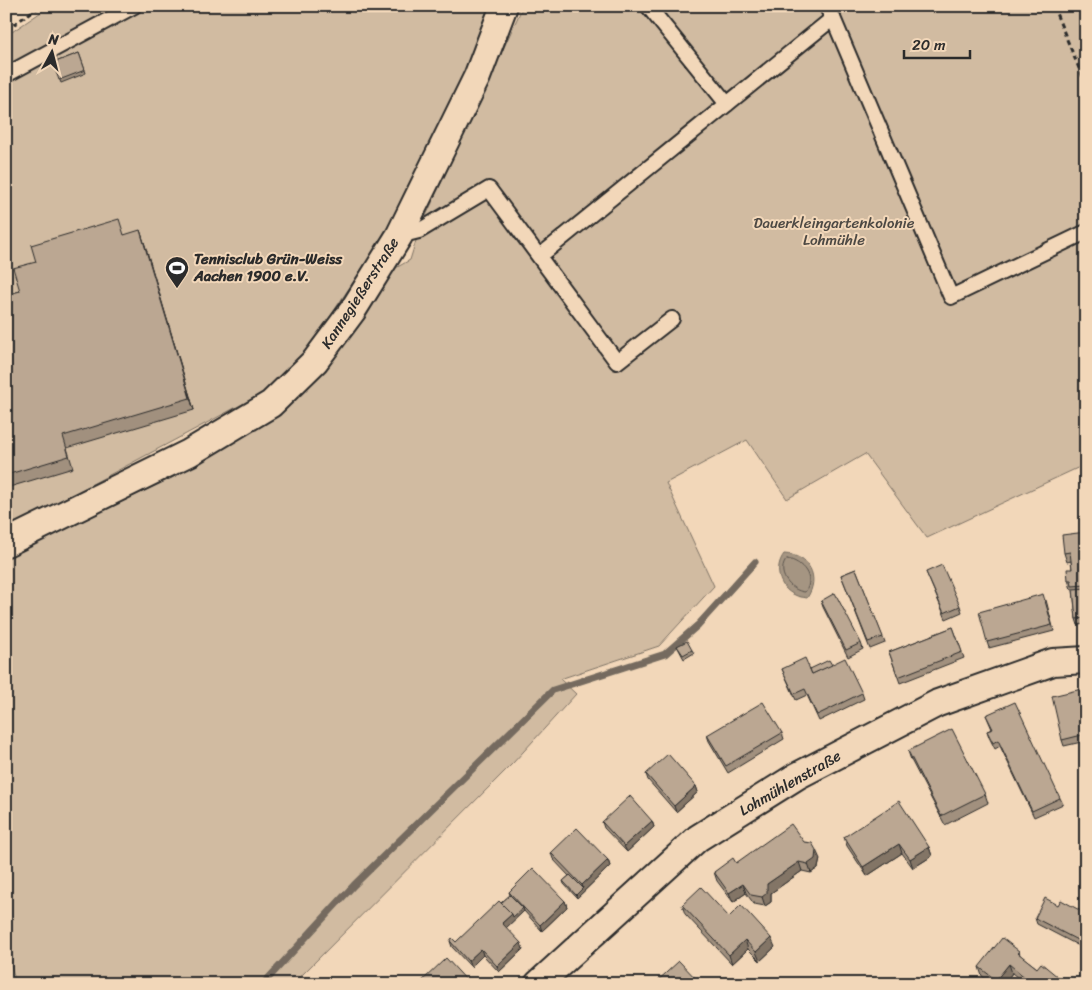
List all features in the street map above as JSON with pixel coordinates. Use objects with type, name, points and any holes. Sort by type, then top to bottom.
[{"type":"street","name":"Kannegießerstraße","points":[[6,543],[189,453],[270,404],[315,361],[353,310],[398,236],[477,77],[504,6]]},
{"type":"street","name":"Lohmühlenstraße","points":[[538,984],[698,838],[797,776],[938,703],[1053,662],[1086,660]]},
{"type":"lane","points":[[6,75],[134,6]]},
{"type":"lane","points":[[648,6],[727,104]]},
{"type":"lane","points":[[540,256],[727,104],[830,12],[951,297],[1086,232]]},
{"type":"lane","points":[[398,236],[419,231],[489,189],[617,362],[672,319]]},
{"type":"path","points":[[6,30],[40,6]]},
{"type":"path","points":[[1053,6],[1086,85]]},
{"type":"green space","name":"Tennisclub Grün-Weiss Aachen 1900 e.V.","points":[[50,6],[492,6],[463,75],[390,227],[307,351],[261,394],[6,530],[6,36]]},
{"type":"green space","name":"Dauerkleingartenkolonie Lohmühle","points":[[523,6],[1086,6],[1086,464],[927,538],[865,454],[787,499],[747,440],[666,483],[714,586],[659,646],[560,679],[576,694],[513,763],[293,984],[16,984],[6,946],[6,556],[172,478],[274,415],[385,274],[410,260],[419,231]]},
{"type":"water","points":[[784,554],[800,558],[810,568],[813,582],[807,598],[789,592],[781,582],[779,565]]},
{"type":"building","points":[[79,53],[85,70],[59,80],[53,63]]},
{"type":"building","points":[[119,219],[124,235],[140,230],[190,398],[63,436],[69,456],[6,475],[6,295],[20,291],[13,268],[36,262],[31,245]]},
{"type":"building","points":[[1086,532],[1086,585],[1072,586],[1071,580],[1068,580],[1067,569],[1072,569],[1070,552],[1064,553],[1062,535]]},
{"type":"building","points":[[942,565],[960,606],[944,613],[926,572]]},
{"type":"building","points":[[856,569],[883,637],[868,642],[841,575]]},
{"type":"building","points":[[1086,588],[1086,618],[1076,619],[1073,589]]},
{"type":"building","points":[[835,593],[861,643],[846,650],[821,601]]},
{"type":"building","points":[[1043,594],[1052,625],[987,642],[979,612]]},
{"type":"building","points":[[953,627],[962,652],[898,677],[889,652]]},
{"type":"building","points":[[687,641],[692,650],[683,655],[677,646]]},
{"type":"building","points":[[805,658],[812,674],[845,658],[862,693],[817,715],[805,689],[794,694],[782,669]]},
{"type":"building","points":[[829,660],[832,665],[812,674],[810,669]]},
{"type":"building","points":[[1086,688],[1086,734],[1062,740],[1052,696]]},
{"type":"building","points":[[763,702],[782,733],[726,766],[707,735]]},
{"type":"building","points":[[1015,702],[1060,798],[1032,811],[998,740],[993,743],[987,731],[993,729],[986,715]]},
{"type":"building","points":[[952,729],[985,794],[941,816],[908,751]]},
{"type":"building","points":[[668,754],[696,786],[674,806],[646,774]]},
{"type":"building","points":[[630,796],[652,821],[624,846],[602,822]]},
{"type":"building","points":[[899,801],[929,847],[910,859],[899,844],[863,867],[844,837]]},
{"type":"building","points":[[791,824],[804,842],[812,843],[816,850],[815,859],[808,864],[799,862],[767,884],[767,893],[762,897],[751,895],[743,884],[729,893],[714,872],[733,858],[736,863]]},
{"type":"building","points":[[577,828],[608,860],[582,885],[551,853]]},
{"type":"building","points":[[533,868],[565,901],[540,925],[509,892]]},
{"type":"building","points":[[570,875],[583,888],[576,895],[563,881]]},
{"type":"building","points":[[701,887],[729,917],[741,905],[771,938],[756,952],[745,940],[729,955],[682,905]]},
{"type":"building","points":[[510,895],[523,908],[513,917],[501,903]]},
{"type":"building","points":[[1045,898],[1058,905],[1061,900],[1083,912],[1081,917],[1086,919],[1086,937],[1083,943],[1035,918]]},
{"type":"building","points":[[499,901],[512,914],[502,923],[521,943],[497,966],[481,949],[468,961],[450,941],[452,938],[456,942]]},
{"type":"building","points":[[1002,938],[1037,968],[1041,963],[1058,977],[1052,984],[1023,984],[1027,979],[1009,964],[996,980],[979,967]]},
{"type":"building","points":[[446,958],[470,984],[422,984],[421,982]]},
{"type":"building","points":[[679,961],[700,983],[654,984]]},
{"type":"waterway","points":[[263,984],[354,885],[553,690],[665,654],[698,625],[755,562]]},
{"type":"place","name":"Tennisclub Grün-Weiss Aachen 1900 e.V.","points":[[177,289]]}]
